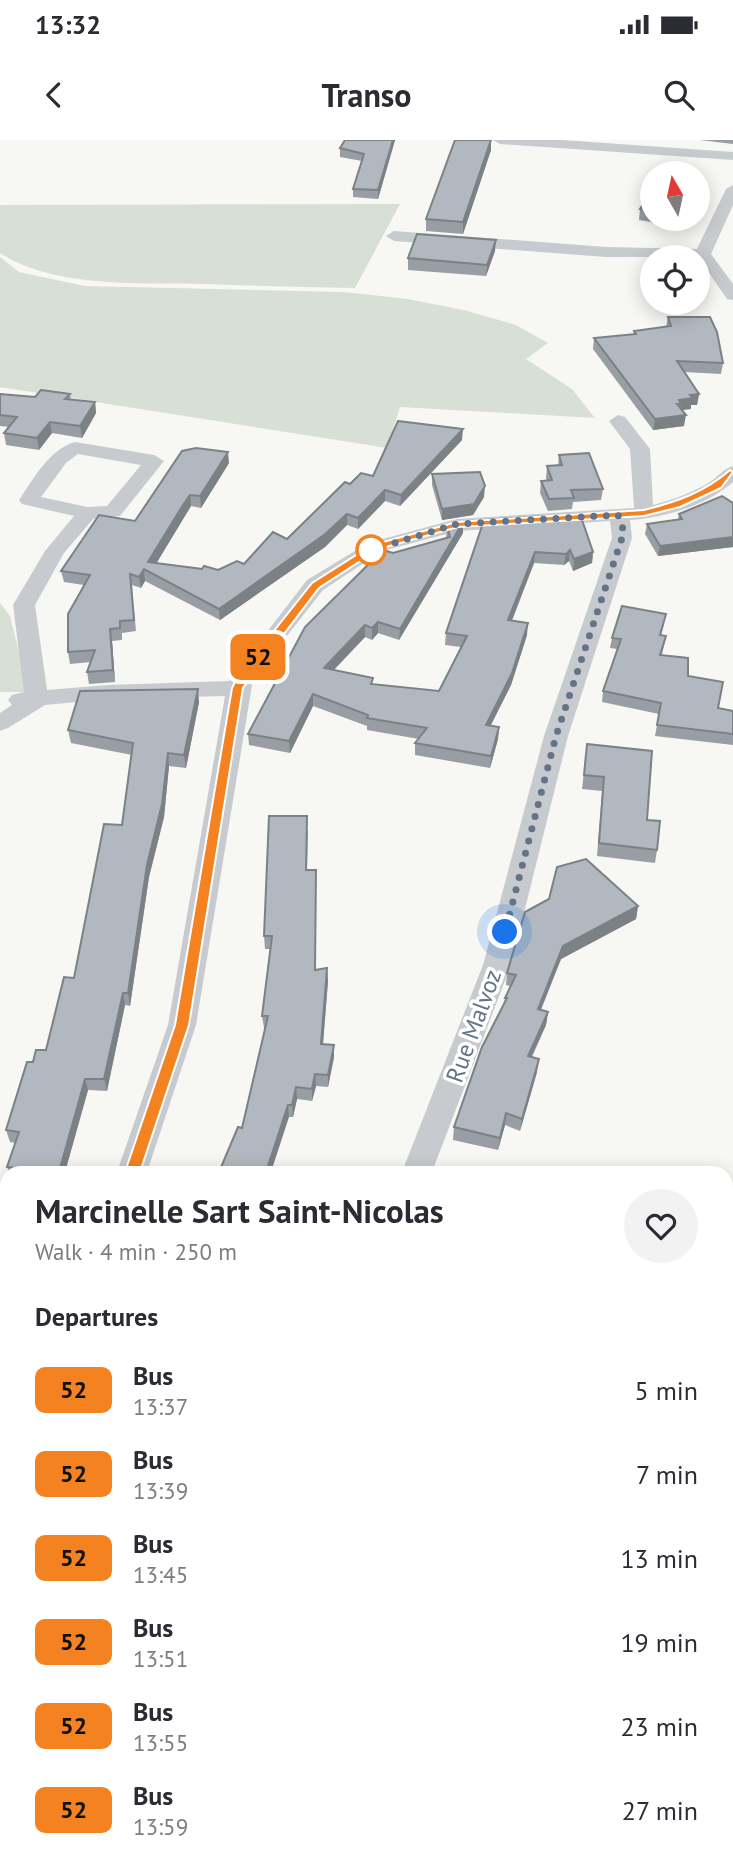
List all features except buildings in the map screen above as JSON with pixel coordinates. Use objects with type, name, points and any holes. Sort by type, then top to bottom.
[{"type":"street","points":[[500,140],[733,156]]},
{"type":"street","points":[[708,245],[733,189]]},
{"type":"street","points":[[394,236],[640,253]]},
{"type":"street","points":[[710,262],[733,295]]},
{"type":"street","points":[[618,421],[640,449],[644,513]]},
{"type":"street","points":[[37,700],[24,605],[55,551],[87,513],[113,512],[153,461],[75,448],[59,459],[29,500],[87,513]]},
{"type":"street","points":[[134,1166],[182,1025],[238,688],[242,678],[315,585],[375,547],[457,524],[644,513],[676,505],[718,486],[733,472]]},
{"type":"street","name":"Rue Malvoz","points":[[419,1166],[497,965],[556,736],[622,538],[623,529],[618,515]]},
{"type":"street","points":[[0,701],[108,692],[238,688]]},
{"type":"street","points":[[0,723],[37,700]]},
{"type":"shaded area","points":[[400,204],[355,288],[99,281],[46,272],[21,264],[0,253],[0,205]]},
{"type":"shaded area","points":[[0,257],[19,272],[85,286],[344,292],[408,299],[464,310],[516,325],[548,343],[526,359],[572,389],[595,418],[400,407],[387,448],[0,387]]},
{"type":"shaded area","points":[[0,603],[10,616],[29,692],[0,692]]},
{"type":"bus line","name":"52","points":[[134,1166],[182,1025],[238,688],[242,678],[315,585],[375,547],[457,524],[644,513],[676,505],[718,486],[733,472]]},
{"type":"route","points":[[371,550],[457,524],[618,515],[623,529],[556,736],[505,932]]}]
